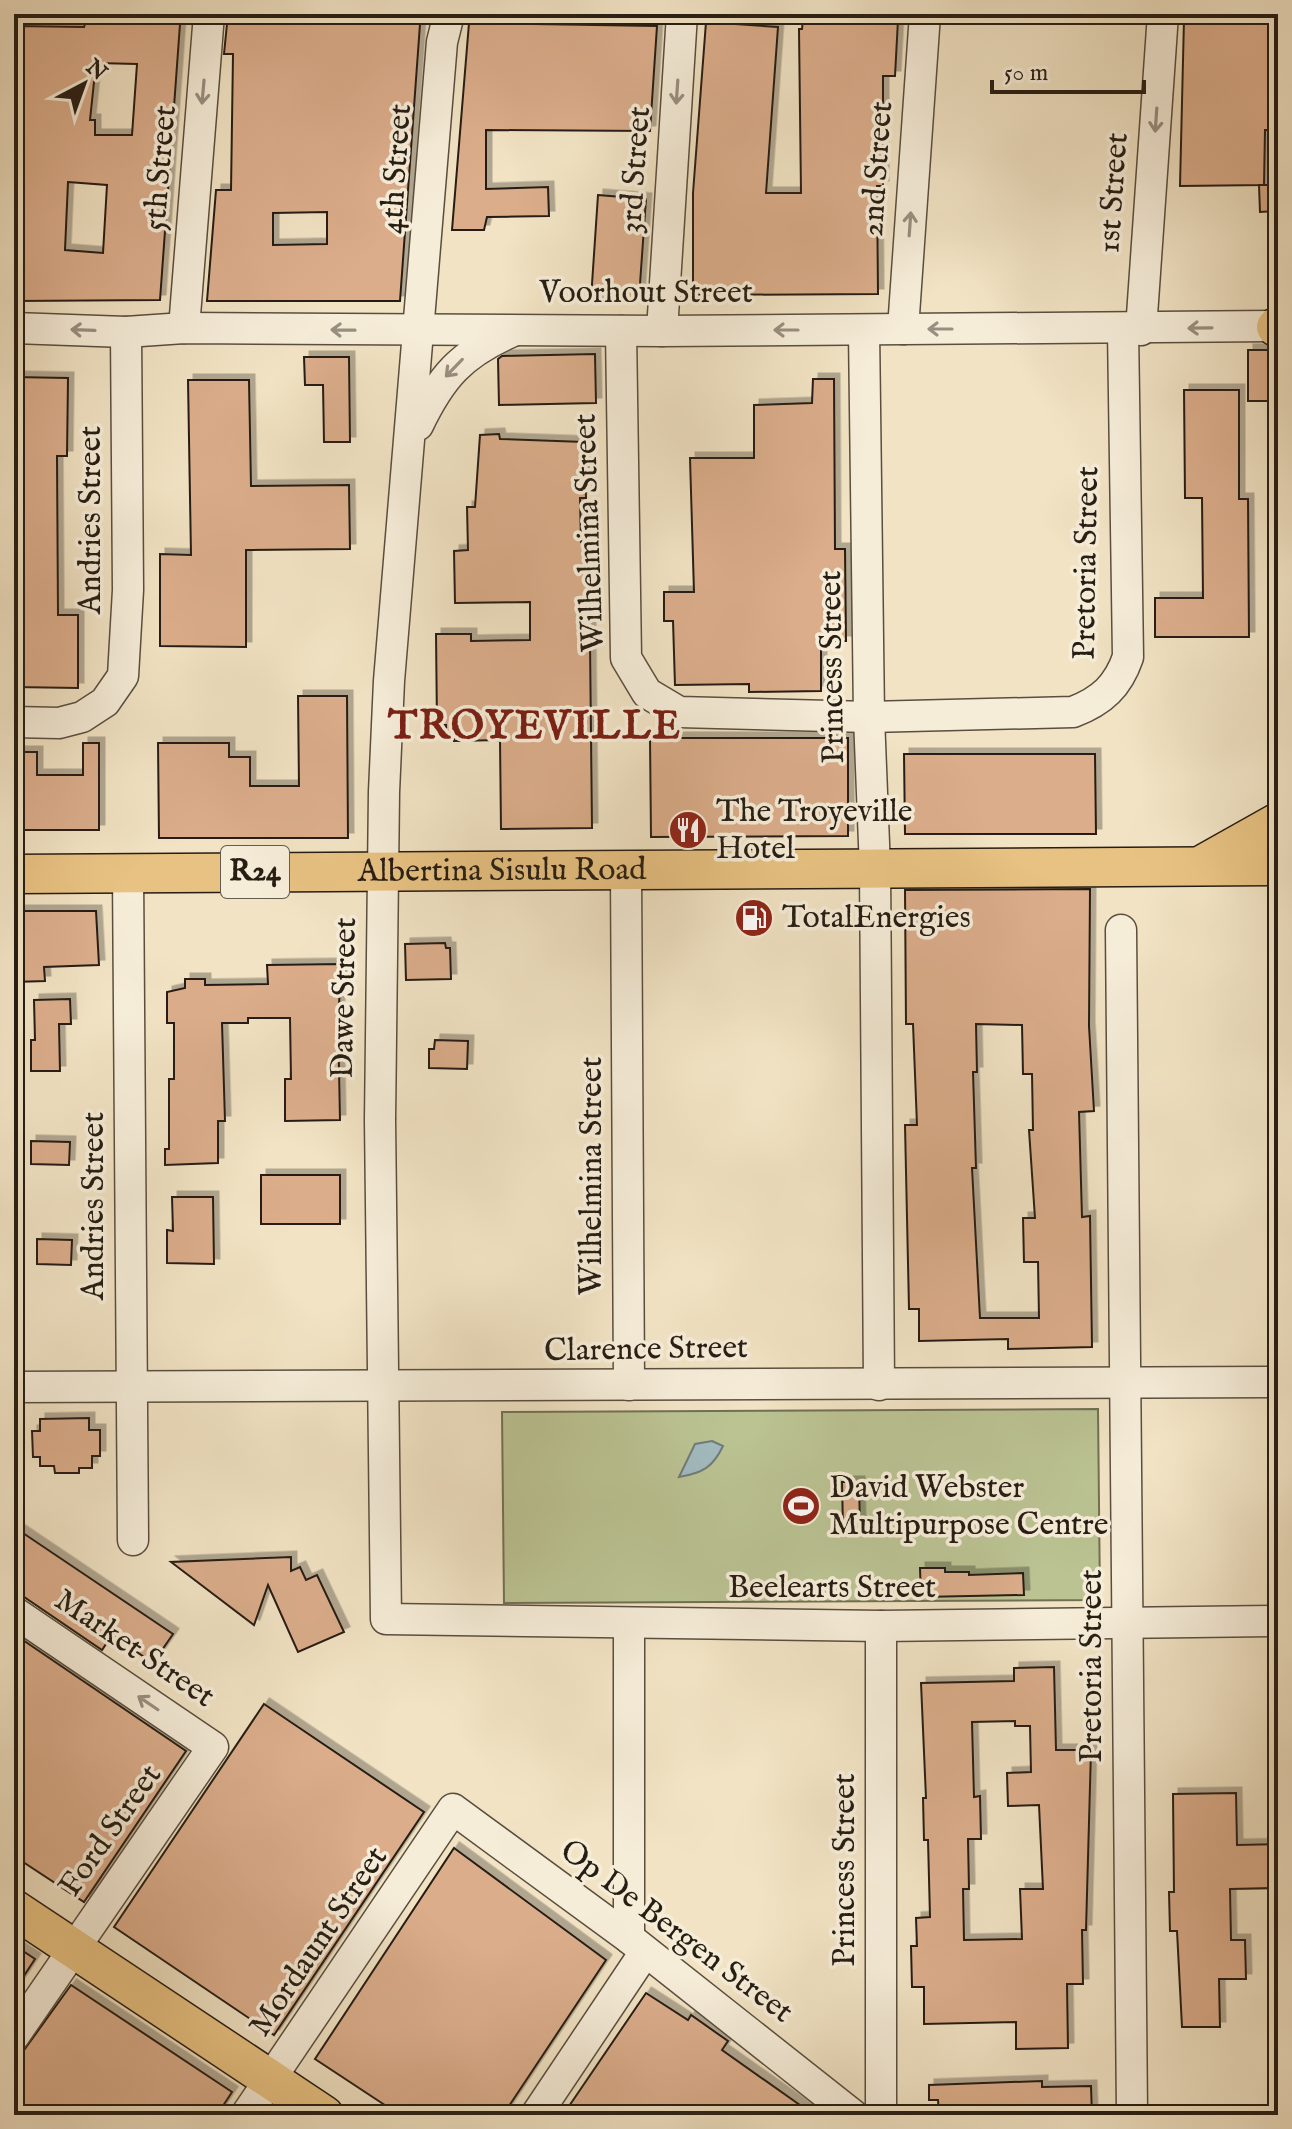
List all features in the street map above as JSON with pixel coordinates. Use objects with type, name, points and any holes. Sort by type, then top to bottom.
[{"type":"main road","points":[[1195,868],[1278,822]]},
{"type":"main road","name":"Albertina Sisulu Road","points":[[14,874],[1278,866]]},
{"type":"main road","points":[[14,1909],[324,2115]]},
{"type":"street","name":"5th Street","points":[[184,328],[209,14]]},
{"type":"street","name":"4th Street","points":[[421,330],[442,42],[449,14]]},
{"type":"street","name":"3rd Street","points":[[662,331],[682,14]]},
{"type":"street","name":"2nd Street","points":[[903,329],[925,14]]},
{"type":"street","name":"1st Street","points":[[1132,330],[1163,14]]},
{"type":"street","name":"Voorhout Street","points":[[14,328],[126,332],[184,328],[662,331],[1277,327]]},
{"type":"street","points":[[411,439],[429,402],[458,362],[520,328]]},
{"type":"street","name":"Dawe Street","points":[[386,1619],[380,1388],[382,870],[389,681],[421,330]]},
{"type":"street","name":"Princess Street","points":[[864,330],[869,717],[875,869],[879,1385]]},
{"type":"street","name":"Pretoria Street","points":[[869,717],[1073,712],[1091,706],[1118,681],[1128,657],[1132,330]]},
{"type":"street","name":"Wilhelmina Street","points":[[621,331],[626,658],[635,675],[647,693],[679,712],[869,717]]},
{"type":"street","name":"Andries Street","points":[[14,722],[72,721],[94,712],[116,689],[127,664],[126,332]]},
{"type":"street","name":"Wilhelmina Street","points":[[626,871],[629,1385]]},
{"type":"street","name":"Andries Street","points":[[128,873],[133,1540]]},
{"type":"street","name":"Pretoria Street","points":[[1121,930],[1132,2115]]},
{"type":"street","name":"Clarence Street","points":[[14,1387],[380,1388],[1278,1382]]},
{"type":"street","name":"Market Street","points":[[14,1612],[213,1747]]},
{"type":"street","name":"Beelearts Street","points":[[386,1619],[881,1626],[1129,1620],[1278,1621]]},
{"type":"street","points":[[536,2115],[637,1945],[629,1624]]},
{"type":"street","name":"Princess Street","points":[[881,1626],[881,2115]]},
{"type":"street","name":"Ford Street","points":[[14,2036],[213,1747]]},
{"type":"street","name":"Op De Bergen Street","points":[[453,1809],[637,1945],[838,2110]]},
{"type":"street","name":"Mordaunt Street","points":[[246,2115],[453,1809]]},
{"type":"green space","name":"David Webster Multipurpose Centre","points":[[1098,1409],[1100,1600],[504,1603],[502,1412]]},
{"type":"water","points":[[712,1441],[723,1446],[711,1464],[701,1471],[679,1477],[695,1444]]},
{"type":"building","points":[[1278,18],[1278,118],[1272,118],[1272,130],[1265,130],[1264,185],[1180,186],[1184,19]]},
{"type":"building","points":[[803,19],[898,20],[895,76],[883,76],[883,186],[877,186],[878,294],[693,295],[693,193],[706,22],[778,27],[766,193],[801,193],[799,29],[802,29]]},
{"type":"building","points":[[469,23],[657,26],[650,131],[486,130],[486,189],[548,187],[549,216],[487,217],[484,230],[452,230]]},
{"type":"building","points":[[85,24],[180,24],[160,300],[14,301],[14,26],[84,27]],"holes":[[[96,63],[137,64],[132,135],[95,135],[95,120],[90,120]],[[68,182],[107,185],[103,253],[65,250]]]},
{"type":"building","points":[[227,24],[420,24],[400,301],[207,301],[216,190],[231,190],[233,54],[224,54]],"holes":[[[327,212],[327,244],[273,245],[273,213]]]},
{"type":"building","points":[[1259,185],[1278,185],[1278,211],[1260,212]]},
{"type":"building","points":[[598,195],[646,199],[639,298],[591,299]]},
{"type":"building","points":[[1248,350],[1276,350],[1277,401],[1248,401]]},
{"type":"building","points":[[595,354],[596,403],[499,405],[498,359],[502,356]]},
{"type":"building","points":[[304,357],[349,357],[350,442],[324,442],[323,385],[305,385]]},
{"type":"building","points":[[14,377],[68,378],[67,456],[57,456],[58,615],[78,615],[78,688],[14,687]]},
{"type":"building","points":[[813,379],[834,379],[835,549],[845,549],[846,641],[821,641],[821,691],[749,692],[749,684],[675,685],[673,621],[664,621],[664,592],[694,592],[690,458],[754,458],[754,405],[812,403]]},
{"type":"building","points":[[188,380],[249,380],[251,486],[349,485],[350,549],[246,550],[246,647],[160,646],[160,554],[191,555]]},
{"type":"building","points":[[1184,390],[1239,390],[1239,499],[1248,499],[1249,637],[1155,637],[1155,598],[1203,598],[1202,498],[1185,498]]},
{"type":"building","points":[[499,434],[500,439],[584,442],[586,498],[580,498],[581,542],[589,550],[592,828],[501,829],[500,740],[454,741],[454,733],[446,733],[446,725],[437,725],[436,634],[471,634],[471,641],[530,640],[530,602],[455,603],[454,551],[468,550],[467,507],[475,507],[480,435]]},
{"type":"building","points":[[298,696],[347,696],[348,838],[159,838],[158,743],[229,743],[229,757],[250,757],[250,786],[299,786]]},
{"type":"building","points":[[650,738],[848,738],[848,836],[651,837]]},
{"type":"building","points":[[83,743],[99,743],[99,830],[14,830],[14,752],[37,752],[37,775],[83,775]]},
{"type":"building","points":[[904,754],[1095,754],[1096,834],[905,834]]},
{"type":"building","points":[[1090,889],[1089,1026],[1094,1111],[1079,1112],[1082,1217],[1090,1216],[1092,1347],[1008,1349],[1008,1339],[919,1341],[919,1309],[909,1309],[905,1125],[917,1125],[913,1024],[906,1024],[905,890]],"holes":[[[976,1024],[1022,1025],[1023,1074],[1032,1074],[1033,1130],[1029,1130],[1035,1218],[1023,1218],[1024,1262],[1038,1262],[1039,1318],[980,1318],[972,1168],[976,1168],[973,1072],[977,1072]]]},
{"type":"building","points":[[14,911],[96,911],[99,965],[44,967],[45,981],[14,982]]},
{"type":"building","points":[[445,943],[446,948],[450,948],[451,979],[406,980],[405,944]]},
{"type":"building","points":[[342,964],[338,1017],[340,1120],[285,1121],[285,1079],[291,1079],[290,1018],[248,1018],[248,1023],[222,1023],[225,1121],[218,1121],[218,1163],[165,1165],[165,1149],[169,1149],[169,1079],[174,1079],[174,1023],[167,1023],[167,992],[185,988],[185,979],[205,979],[205,985],[268,984],[267,965]]},
{"type":"building","points":[[70,999],[71,1024],[59,1024],[60,1071],[31,1071],[31,1040],[35,1040],[34,1000]]},
{"type":"building","points":[[435,1040],[468,1041],[467,1069],[429,1068],[429,1049],[434,1049]]},
{"type":"building","points":[[31,1141],[70,1142],[69,1165],[31,1164]]},
{"type":"building","points":[[261,1175],[340,1175],[340,1224],[261,1224]]},
{"type":"building","points":[[172,1197],[213,1197],[214,1264],[167,1263],[167,1230],[173,1231]]},
{"type":"building","points":[[37,1239],[72,1240],[71,1265],[37,1264]]},
{"type":"building","points":[[89,1418],[89,1430],[100,1430],[100,1456],[92,1456],[92,1468],[79,1468],[79,1473],[55,1473],[54,1466],[40,1466],[40,1457],[33,1457],[32,1431],[40,1431],[40,1419]]},
{"type":"building","points":[[842,1482],[859,1482],[860,1527],[843,1527]]},
{"type":"building","points":[[14,1527],[173,1634],[153,1663],[112,1635],[102,1650],[24,1597],[14,1594]]},
{"type":"building","points":[[291,1557],[291,1571],[300,1567],[306,1580],[317,1575],[344,1632],[298,1652],[268,1585],[254,1625],[171,1562]]},
{"type":"building","points":[[920,1568],[945,1568],[945,1572],[969,1572],[969,1575],[1023,1573],[1024,1595],[921,1597]]},
{"type":"building","points":[[14,1634],[186,1751],[84,1902],[14,1856]]},
{"type":"building","points":[[1054,1667],[1056,1750],[1091,1750],[1086,1930],[1082,1930],[1083,1984],[1067,1984],[1068,2048],[1016,2049],[1016,2022],[924,2024],[924,1987],[912,1987],[911,1946],[917,1946],[916,1918],[930,1917],[928,1840],[924,1840],[923,1798],[926,1798],[921,1683],[1014,1681],[1014,1668]],"holes":[[[1015,1721],[1015,1726],[1030,1726],[1031,1772],[1007,1773],[1008,1806],[1039,1805],[1043,1889],[1020,1889],[1022,1939],[964,1940],[963,1889],[969,1889],[968,1839],[981,1839],[980,1796],[974,1797],[972,1722]]]},
{"type":"building","points":[[264,1704],[424,1812],[274,2035],[114,1927]]},
{"type":"building","points":[[1236,1793],[1237,1845],[1278,1844],[1278,1888],[1230,1889],[1231,1940],[1245,1940],[1246,1979],[1219,1979],[1220,2027],[1182,2027],[1177,1931],[1170,1931],[1169,1892],[1174,1892],[1173,1794]]},
{"type":"building","points":[[454,1848],[606,1960],[503,2115],[400,2115],[315,2059]]},
{"type":"building","points":[[14,1945],[35,1959],[14,1991]]},
{"type":"building","points":[[71,1985],[232,2092],[217,2115],[32,2115],[14,2103],[14,2064]]},
{"type":"building","points":[[646,1993],[688,2020],[691,2015],[728,2041],[722,2050],[814,2115],[563,2115]]},
{"type":"building","points":[[1042,2081],[1042,2087],[1091,2086],[1092,2115],[939,2115],[938,2100],[929,2100],[929,2085]]},
{"type":"place","name":"The Troyeville Hotel","points":[[688,830]]},
{"type":"place","name":"TotalEnergies","points":[[754,918]]},
{"type":"place","name":"David Webster Multipurpose Centre","points":[[801,1506]]},
{"type":"district","name":"TROYEVILLE","points":[[535,727]]}]
